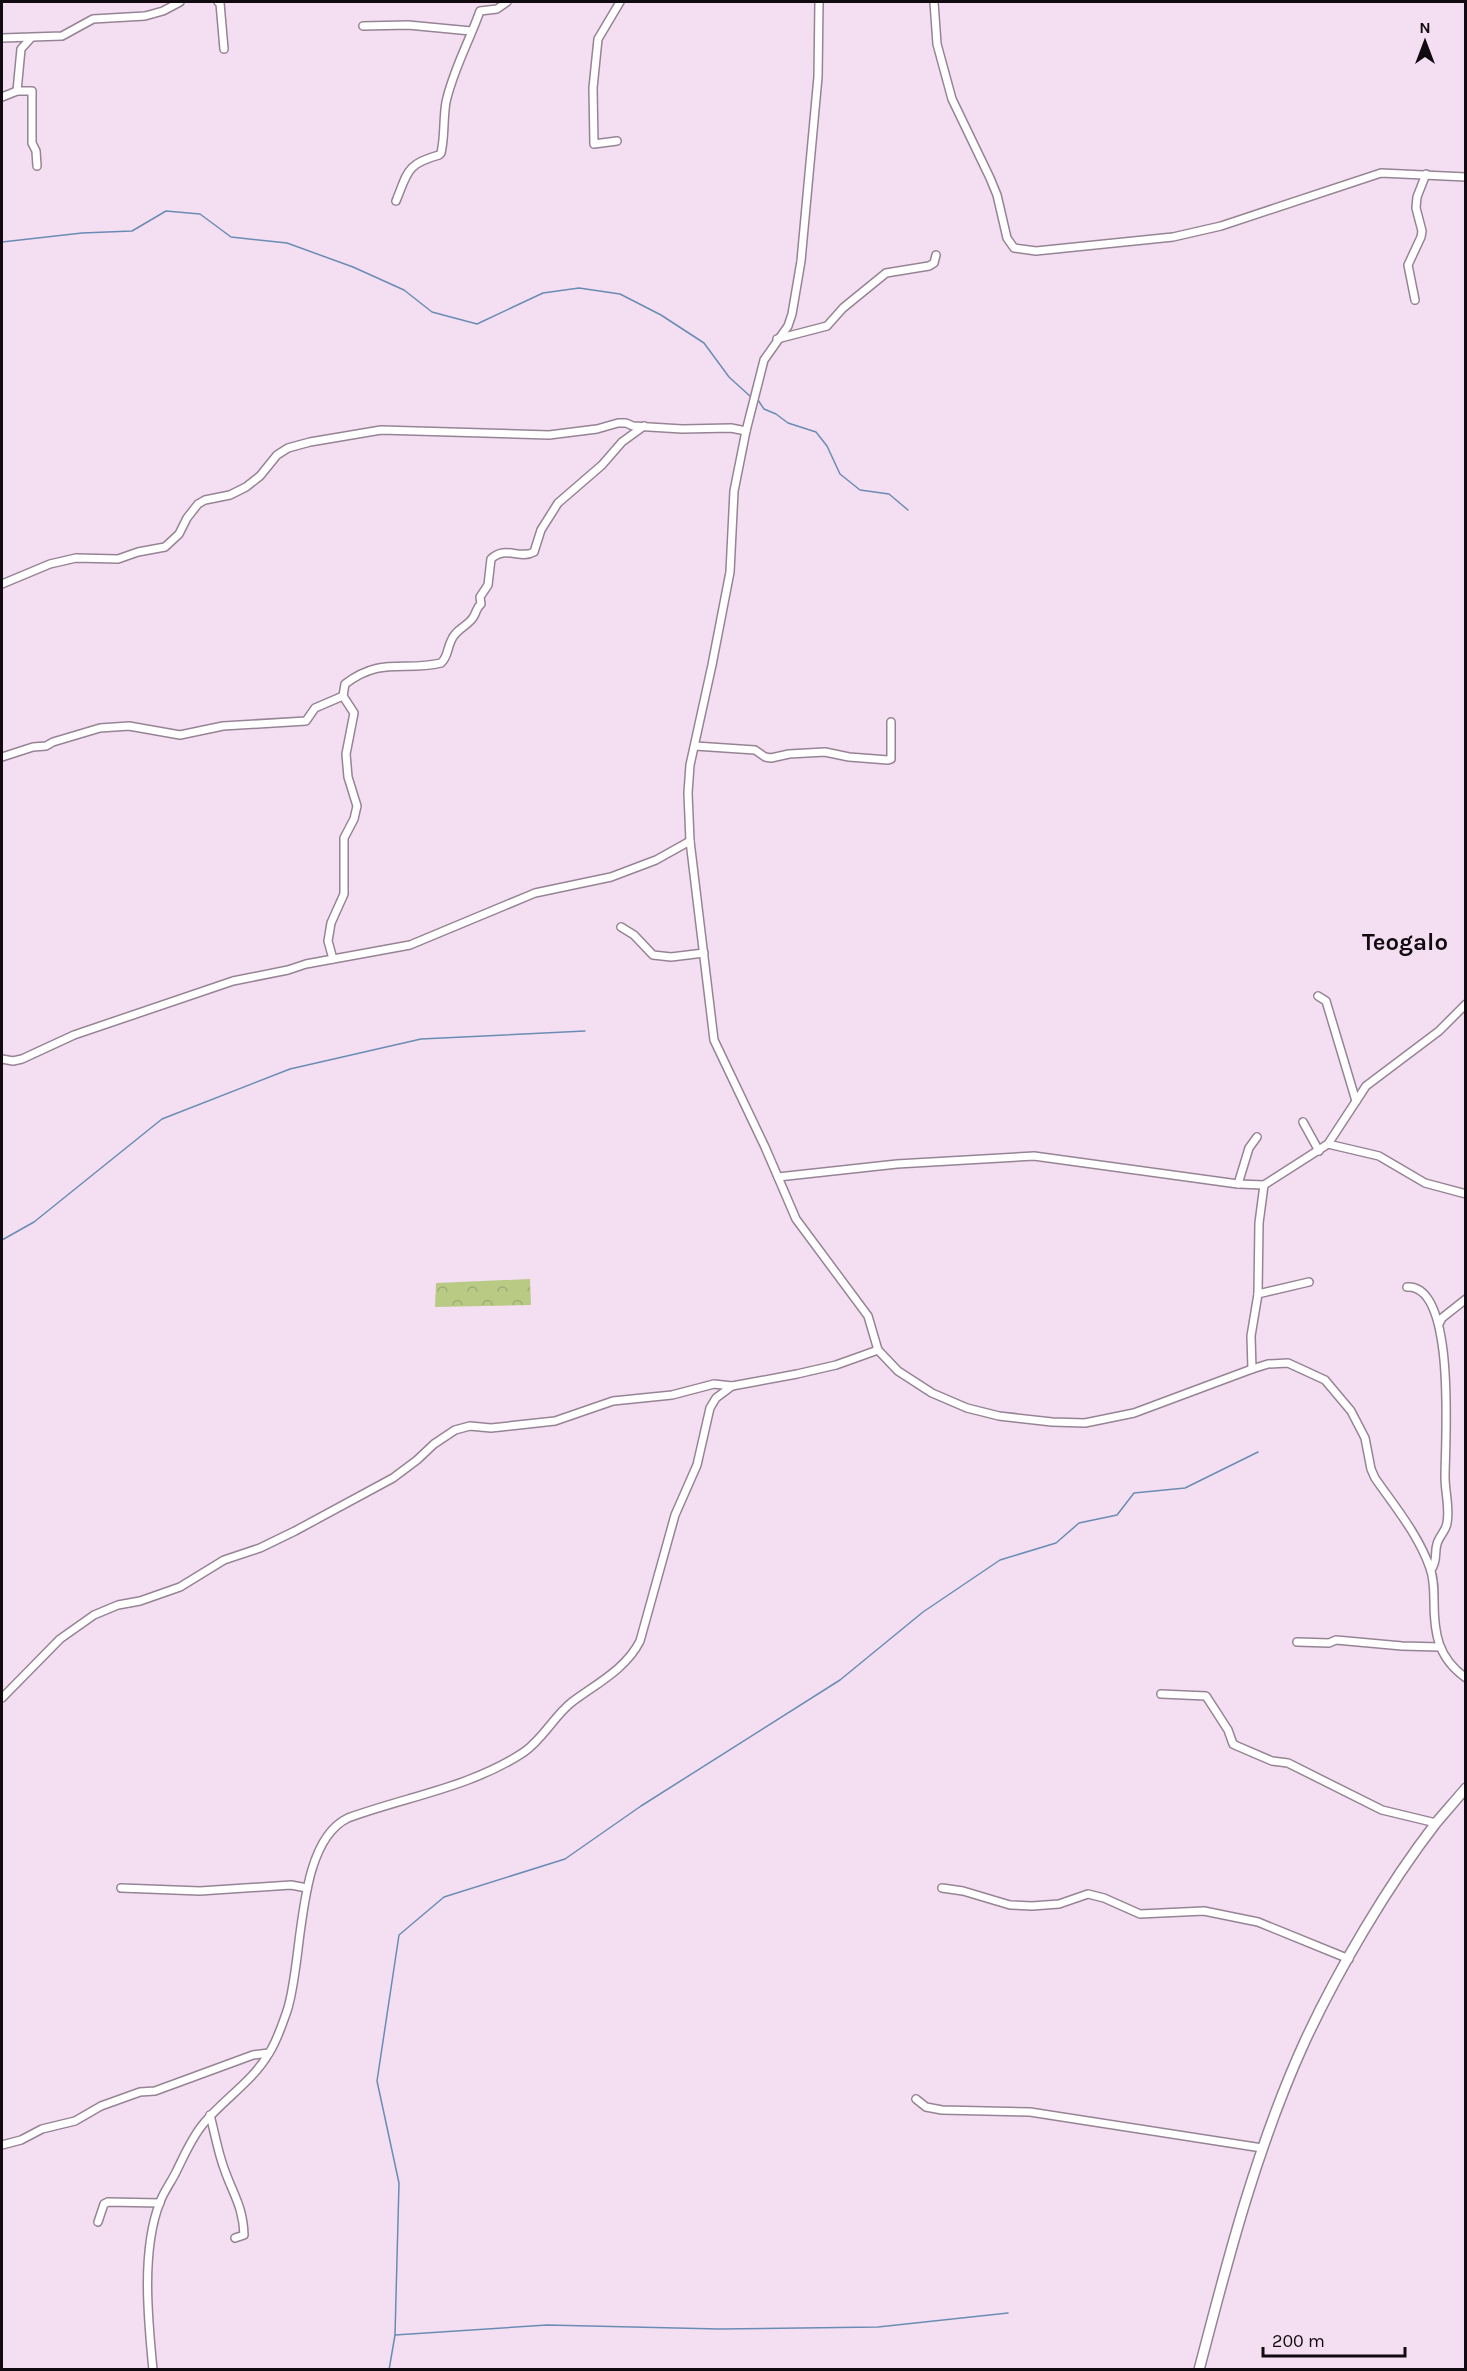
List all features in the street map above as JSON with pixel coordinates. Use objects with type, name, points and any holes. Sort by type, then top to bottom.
[{"type":"main road","points":[[1199,2370],[1242,2210],[1262,2148],[1305,2041],[1349,1959],[1393,1886],[1436,1823],[1466,1788]]},
{"type":"street","points":[[2,38],[62,36],[93,19],[145,16],[163,11],[180,2]]},
{"type":"street","points":[[218,2],[220,3],[224,49]]},
{"type":"street","points":[[396,201],[404,179],[411,168],[417,162],[441,153],[445,136],[448,97],[480,11],[497,9],[507,2]]},
{"type":"street","points":[[617,141],[594,144],[592,121],[594,67],[598,39],[620,2]]},
{"type":"street","points":[[819,2],[818,77],[801,261],[792,314],[788,326],[764,360],[746,432],[734,491],[730,572],[690,765],[688,793],[690,841],[714,1040],[796,1219],[868,1316],[878,1350],[898,1371],[945,1400],[999,1416],[1085,1423],[1120,1418],[1268,1364],[1288,1363],[1312,1373],[1333,1388],[1361,1427],[1371,1470],[1413,1532],[1431,1570],[1434,1581],[1434,1618],[1440,1647],[1447,1662],[1466,1678]]},
{"type":"street","points":[[933,2],[937,44],[952,99],[997,195],[1007,238],[1010,244],[1019,250],[1059,250],[1183,236],[1247,218],[1373,174],[1393,172],[1466,177]]},
{"type":"street","points":[[363,26],[408,25],[471,31]]},
{"type":"street","points":[[17,91],[21,49],[31,38]]},
{"type":"street","points":[[2,97],[17,91],[32,91],[32,143],[36,151],[37,166]]},
{"type":"street","points":[[1415,300],[1408,265],[1421,237],[1422,231],[1416,208],[1417,197],[1426,174]]},
{"type":"street","points":[[777,339],[827,326],[843,308],[882,275],[929,266],[934,263],[936,255]]},
{"type":"street","points":[[2,584],[50,564],[76,558],[118,560],[138,552],[165,547],[179,534],[187,518],[198,504],[246,488],[260,476],[277,455],[288,448],[310,442],[381,430],[549,435],[590,430],[618,423],[682,429],[731,428],[746,432]]},
{"type":"street","points":[[333,959],[328,941],[331,924],[344,894],[344,838],[354,819],[357,806],[348,777],[345,754],[354,713],[343,696],[345,684],[375,668],[388,665],[441,663],[445,659],[451,640],[473,618],[476,608],[481,604],[480,597],[488,585],[491,559],[496,554],[505,551],[531,555],[541,530],[558,503],[602,465],[622,442],[644,426]]},
{"type":"street","points":[[2,757],[33,747],[46,746],[100,728],[129,726],[180,735],[223,726],[306,721],[321,704],[343,696]]},
{"type":"street","points":[[695,746],[755,750],[771,758],[789,754],[825,752],[849,757],[888,760],[891,759],[891,722]]},
{"type":"street","points":[[2,1059],[13,1061],[21,1059],[89,1029],[233,981],[410,945],[536,893],[611,877],[656,860],[690,841]]},
{"type":"street","points":[[621,927],[634,935],[653,956],[670,957],[704,953]]},
{"type":"street","points":[[1318,996],[1326,1001],[1356,1101]]},
{"type":"street","points":[[778,1177],[838,1169],[1034,1156],[1238,1184],[1264,1185],[1328,1144],[1366,1086],[1439,1031],[1466,1004]]},
{"type":"street","points":[[1303,1122],[1319,1150]]},
{"type":"street","points":[[1238,1184],[1249,1148],[1257,1137]]},
{"type":"street","points":[[1328,1144],[1379,1156],[1425,1183],[1466,1194]]},
{"type":"street","points":[[1252,1369],[1251,1336],[1258,1294],[1259,1223],[1264,1185]]},
{"type":"street","points":[[1258,1294],[1309,1282]]},
{"type":"street","points":[[1407,1287],[1415,1286],[1424,1293],[1439,1324],[1447,1401],[1445,1478],[1449,1505],[1447,1526],[1436,1544],[1436,1563],[1431,1570]]},
{"type":"street","points":[[1439,1324],[1442,1318],[1466,1299]]},
{"type":"street","points":[[2,1698],[60,1639],[94,1615],[118,1605],[141,1601],[180,1587],[224,1560],[260,1548],[295,1531],[393,1478],[417,1460],[434,1443],[455,1430],[470,1426],[491,1428],[555,1421],[613,1401],[672,1395],[714,1384],[732,1386],[807,1372],[836,1365],[878,1350]]},
{"type":"street","points":[[153,2370],[148,2276],[160,2203],[191,2141],[210,2115],[252,2075],[269,2053],[288,2010],[293,1990],[308,1888],[320,1845],[337,1824],[468,1779],[521,1754],[539,1738],[569,1704],[630,1658],[640,1641],[645,1626],[675,1515],[697,1465],[710,1408],[716,1398],[732,1386]]},
{"type":"street","points":[[1297,1642],[1329,1643],[1336,1640],[1440,1647]]},
{"type":"street","points":[[1161,1694],[1206,1696],[1228,1730],[1233,1744],[1272,1761],[1288,1763],[1382,1810],[1436,1823]]},
{"type":"street","points":[[121,1888],[212,1891],[291,1885],[308,1888]]},
{"type":"street","points":[[942,1888],[963,1891],[1010,1905],[1059,1904],[1088,1894],[1104,1898],[1140,1914],[1204,1911],[1258,1922],[1349,1959]]},
{"type":"street","points":[[2,2145],[21,2140],[42,2129],[75,2121],[101,2106],[140,2092],[155,2091],[253,2055],[269,2053]]},
{"type":"street","points":[[916,2099],[926,2107],[947,2111],[1030,2112],[1262,2148]]},
{"type":"street","points":[[210,2115],[217,2136],[217,2148],[243,2217],[244,2235],[235,2238]]},
{"type":"street","points":[[99,2222],[104,2204],[108,2202],[160,2203]]},
{"type":"green space","points":[[530,1279],[531,1305],[435,1307],[436,1283]]},
{"type":"waterway","points":[[2,242],[82,233],[132,231],[166,211],[200,214],[231,237],[287,243],[353,267],[404,290],[432,312],[477,324],[543,293],[579,288],[620,294],[661,315],[704,343],[729,377],[751,397]]},
{"type":"waterway","points":[[758,400],[764,409],[788,423],[816,432],[827,446],[840,474],[860,490],[889,494],[908,510]]},
{"type":"waterway","points":[[2,1240],[34,1222],[162,1119],[290,1069],[421,1039],[585,1031]]},
{"type":"waterway","points":[[389,2370],[395,2335],[399,2183],[377,2081],[399,1935],[444,1897],[565,1859],[641,1806],[840,1680],[923,1612],[1000,1560],[1056,1543],[1079,1523],[1117,1515],[1134,1493],[1185,1488],[1258,1452]]},
{"type":"waterway","points":[[395,2335],[547,2325],[719,2329],[878,2327],[1008,2313]]},
{"type":"district","name":"Teogalo","points":[[1405,942]]}]
